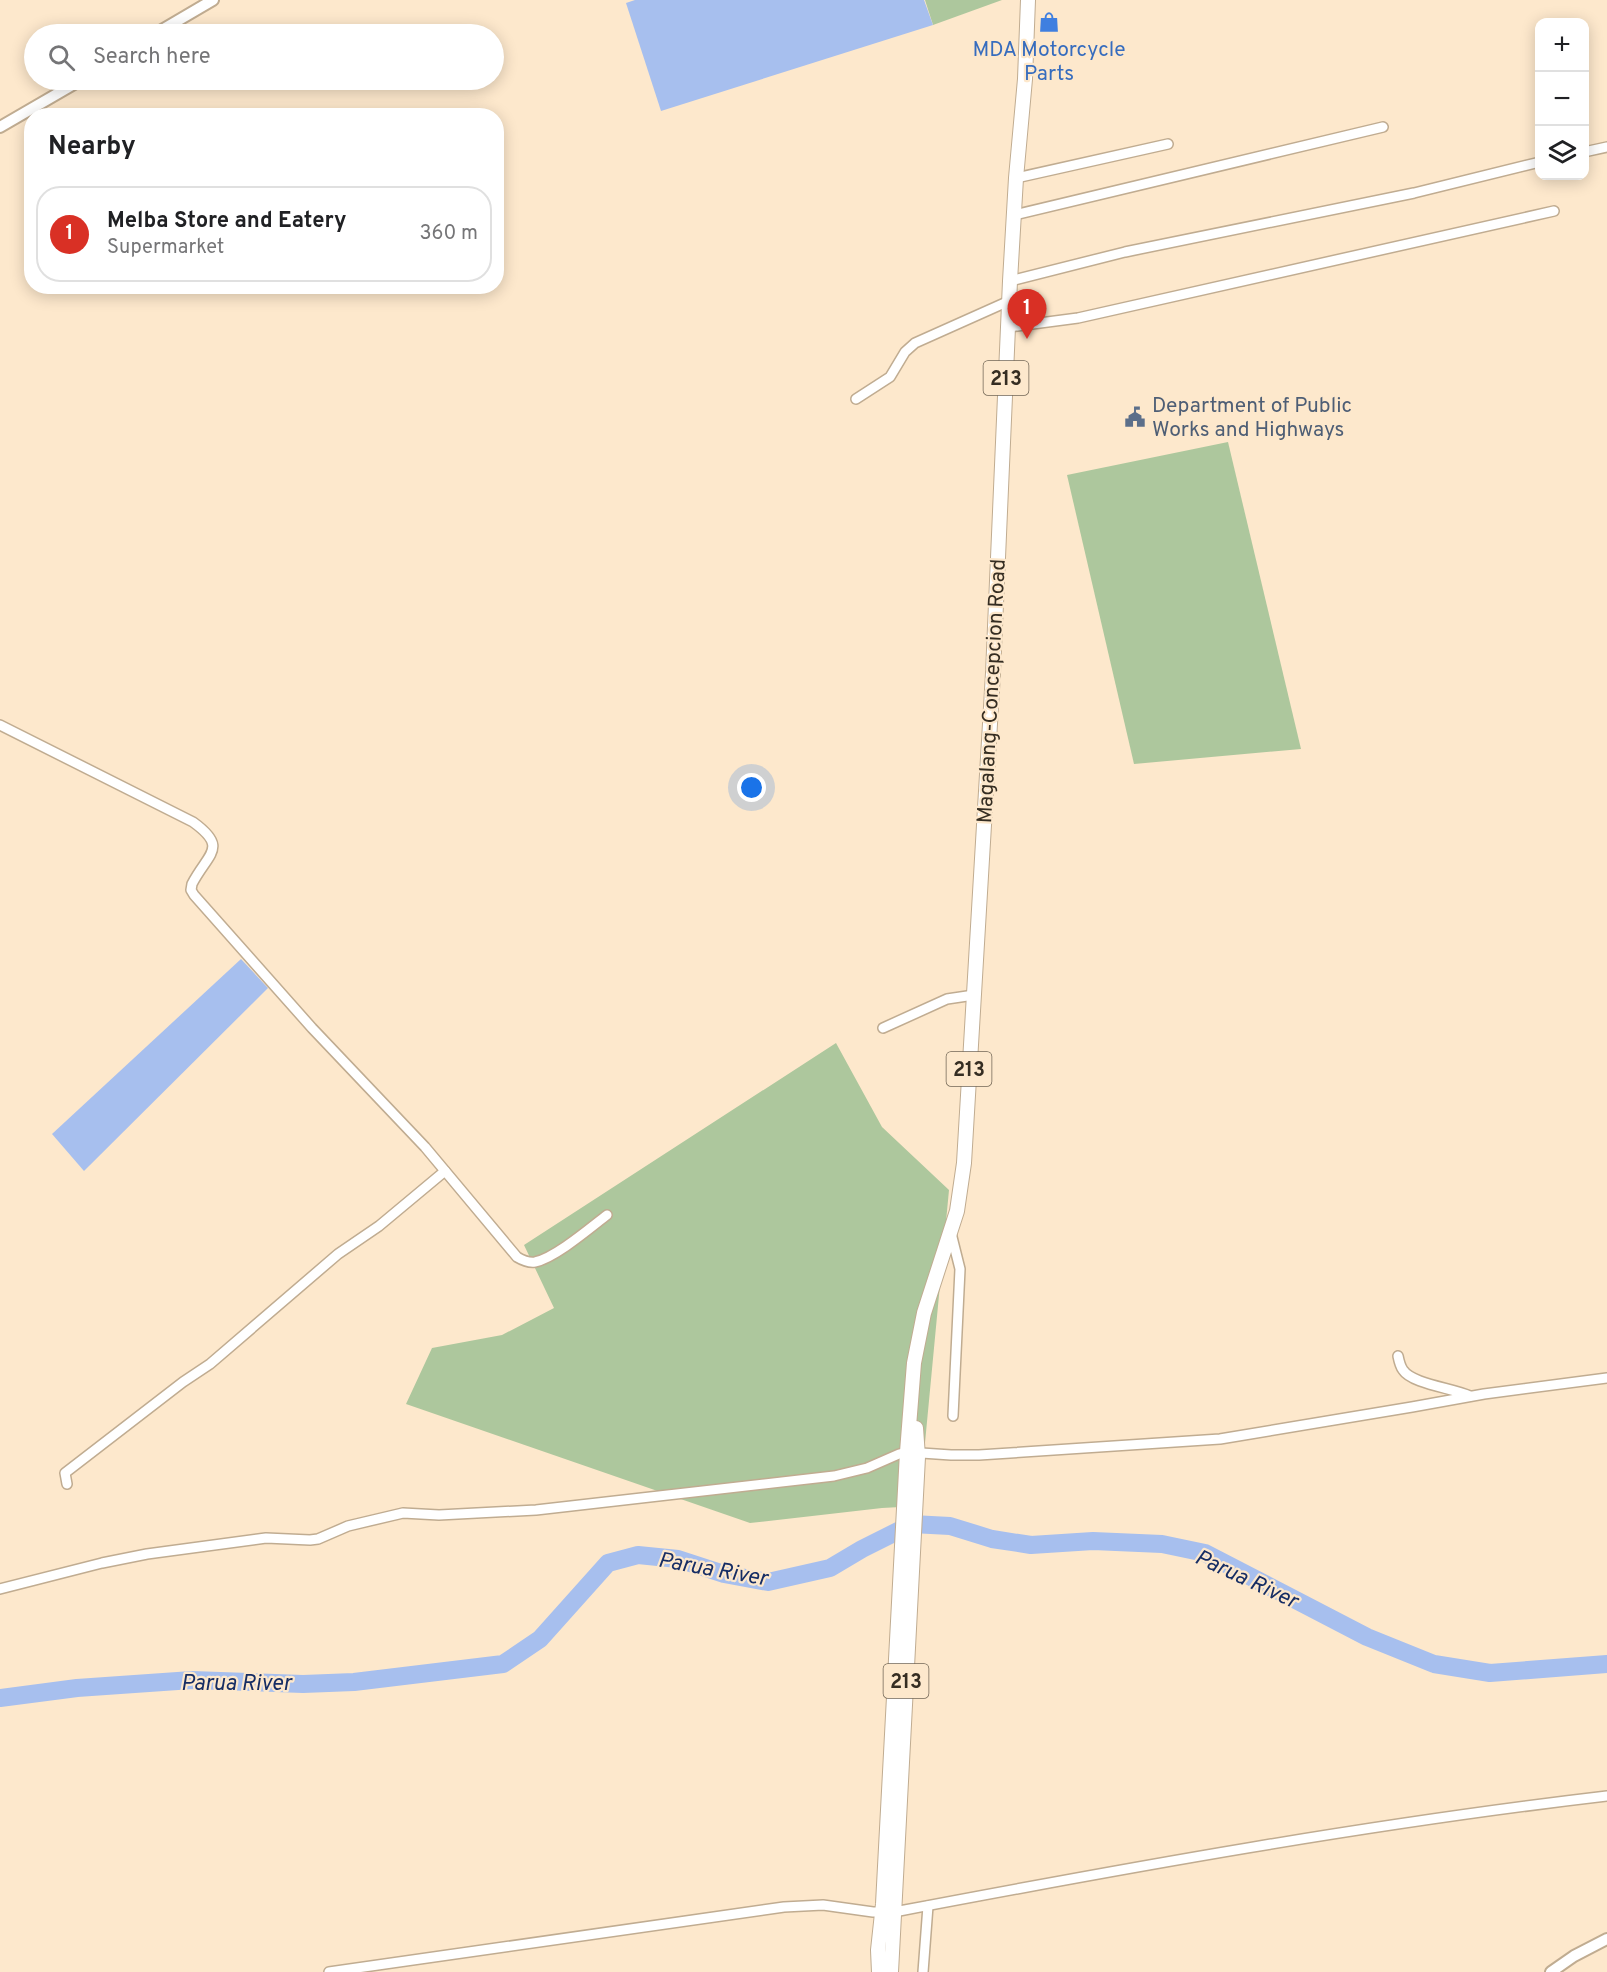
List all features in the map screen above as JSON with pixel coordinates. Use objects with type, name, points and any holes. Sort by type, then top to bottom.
[{"type":"main road","name":"Magalang-Concepcion Road","points":[[891,1972],[888,1909],[912,1455],[913,1375],[918,1332],[951,1233],[961,1193],[964,1163],[993,673],[1010,280],[1025,79],[1028,0]]},
{"type":"main road","name":"Magalang-Concepcion Road","points":[[879,1972],[878,1950],[888,1909]]},
{"type":"street","points":[[172,24],[213,0]]},
{"type":"street","points":[[33,108],[64,90]]},
{"type":"street","points":[[0,127],[24,113]]},
{"type":"street","points":[[1014,215],[1383,127]]},
{"type":"street","points":[[1016,178],[1168,144]]},
{"type":"street","points":[[1589,151],[1607,147]]},
{"type":"street","points":[[1010,280],[1125,252],[1414,193],[1535,163]]},
{"type":"street","points":[[1009,327],[1078,318],[1554,211]]},
{"type":"street","points":[[856,399],[890,377],[905,352],[915,343],[1009,301]]},
{"type":"street","points":[[0,725],[193,822],[206,831],[213,840],[212,853],[192,884],[191,890],[194,895],[304,1019],[425,1147],[517,1257],[526,1262],[535,1262],[551,1255],[607,1215]]},
{"type":"street","points":[[883,1028],[947,999],[974,995]]},
{"type":"street","points":[[68,1484],[64,1473],[210,1364],[338,1254],[379,1226],[444,1171]]},
{"type":"street","points":[[951,1233],[960,1269],[953,1416]]},
{"type":"street","points":[[1398,1356],[1408,1376],[1470,1396]]},
{"type":"street","points":[[0,1589],[147,1554],[266,1538],[318,1539],[348,1526],[403,1513],[439,1515],[536,1510],[780,1483],[852,1472],[899,1454],[1009,1453],[1221,1438],[1470,1396],[1607,1378]]},
{"type":"street","points":[[329,1972],[784,1907],[823,1905],[888,1909],[928,1906],[1213,1854],[1404,1824],[1607,1796]]},
{"type":"street","points":[[923,1972],[928,1906]]},
{"type":"street","points":[[1551,1972],[1574,1956],[1607,1939]]},
{"type":"green space","points":[[925,0],[1002,0],[933,25]]},
{"type":"green space","points":[[1228,442],[1301,749],[1134,764],[1067,475]]},
{"type":"green space","points":[[836,1043],[882,1127],[949,1190],[919,1506],[750,1523],[406,1404],[432,1348],[502,1335],[554,1308],[524,1245]]},
{"type":"water","points":[[635,0],[924,0],[933,25],[661,111],[626,3]]},
{"type":"water","points":[[241,959],[268,988],[84,1171],[52,1134]]},
{"type":"waterway","name":"Parua River","points":[[0,1698],[77,1688],[192,1680],[303,1684],[354,1682],[503,1664],[540,1639],[608,1563],[638,1555],[678,1559],[724,1574],[768,1582],[830,1568],[912,1524],[950,1526],[992,1539],[1031,1545],[1093,1541],[1162,1544],[1205,1553],[1367,1637],[1434,1664],[1490,1673],[1607,1664]]},
{"type":"place","name":"MDA Motorcycle Parts","points":[[1049,22]]},
{"type":"place","name":"Melba Store and Eatery","points":[[1027,339]]},
{"type":"place","name":"Department of Public Works and Highways","points":[[1135,417]]}]
